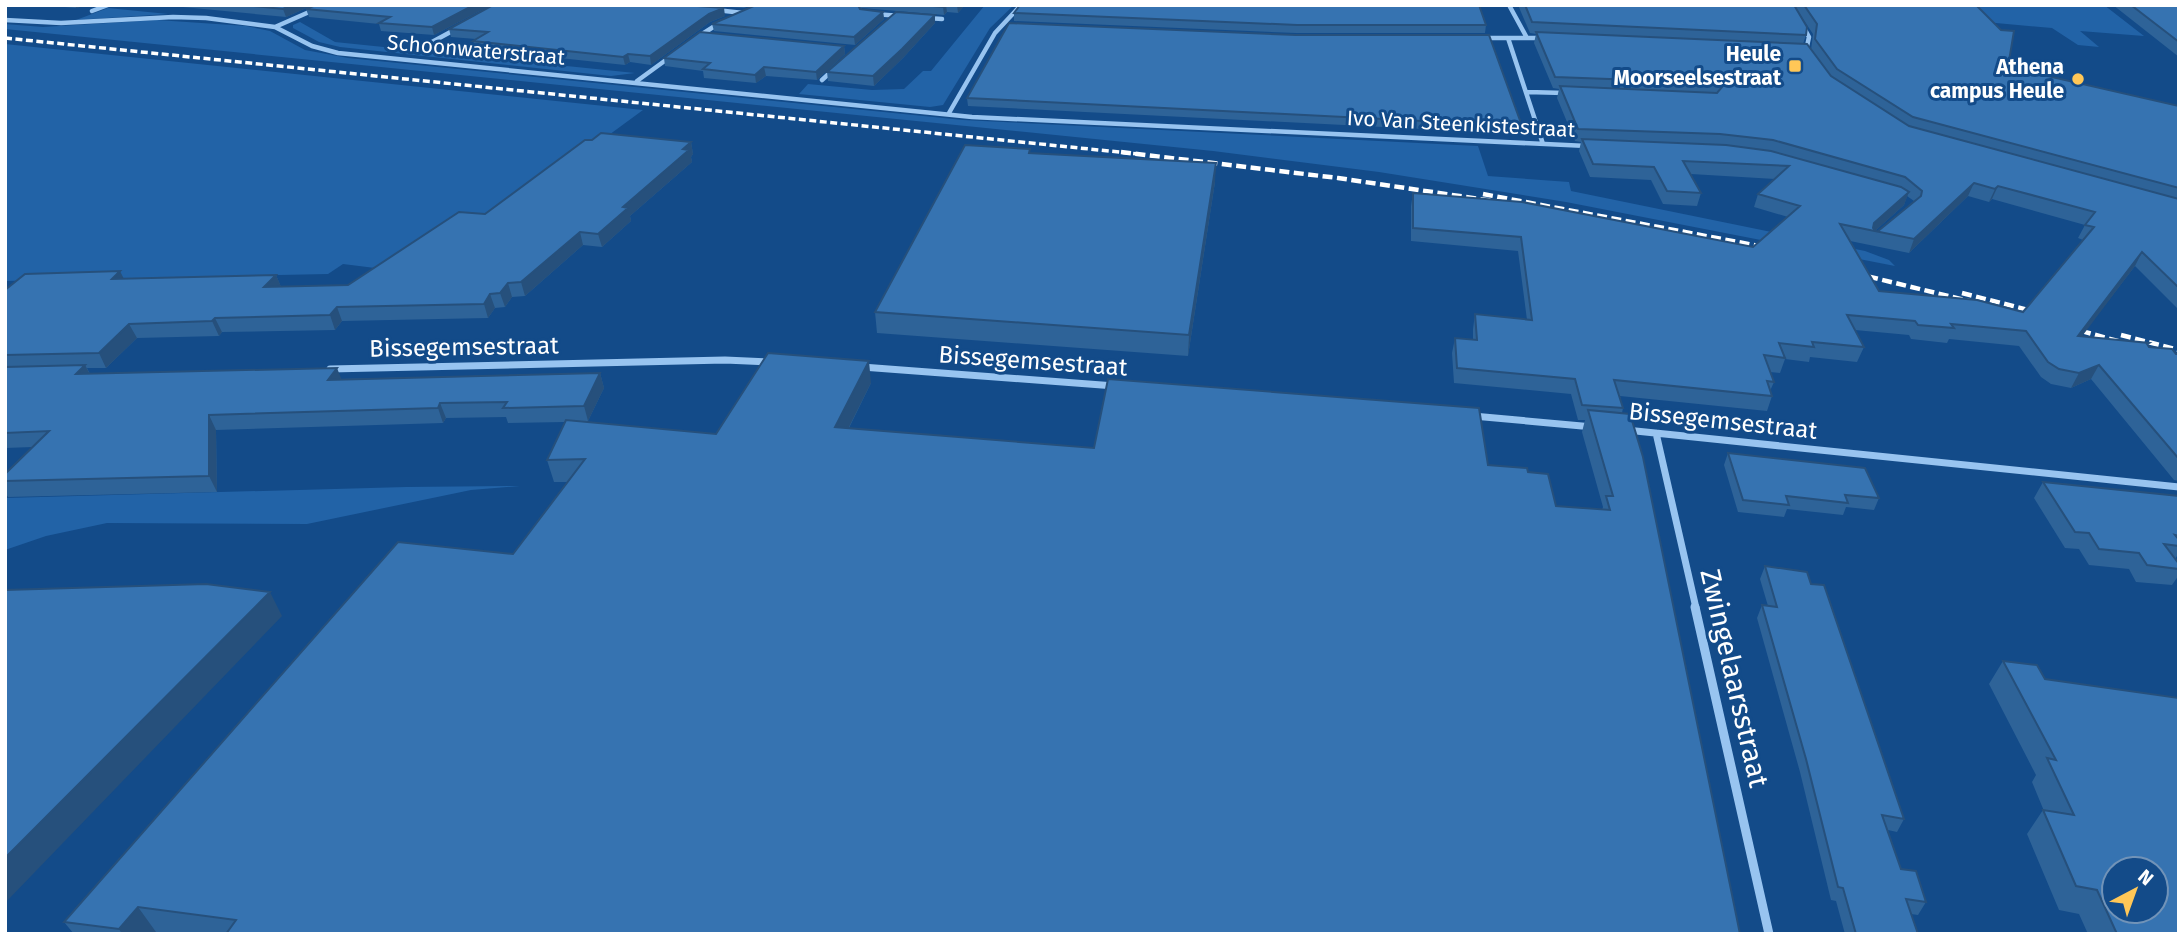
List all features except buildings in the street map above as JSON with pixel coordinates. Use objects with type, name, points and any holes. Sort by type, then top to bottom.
[{"type":"street","points":[[92,11],[108,5]]},
{"type":"street","points":[[275,27],[325,5]]},
{"type":"street","points":[[949,113],[995,33],[1021,5]]},
{"type":"street","points":[[1509,5],[1527,38]]},
{"type":"street","points":[[706,9],[743,13]]},
{"type":"street","points":[[690,43],[713,26],[753,9]]},
{"type":"street","points":[[863,13],[907,17]]},
{"type":"street","name":"Schoonwaterstraat","points":[[5,20],[61,23],[173,16],[275,27],[312,46],[338,53],[949,113]]},
{"type":"street","points":[[885,24],[895,16]]},
{"type":"street","points":[[1794,51],[1806,54],[1808,37],[1797,17]]},
{"type":"street","points":[[919,18],[943,19]]},
{"type":"street","points":[[432,42],[466,23]]},
{"type":"street","points":[[1004,25],[1018,26]]},
{"type":"street","points":[[700,35],[713,37]]},
{"type":"street","points":[[1468,38],[1555,39]]},
{"type":"street","points":[[1507,38],[1543,144]]},
{"type":"street","points":[[636,82],[679,51]]},
{"type":"street","points":[[821,80],[839,65]]},
{"type":"street","points":[[1527,92],[1567,93]]},
{"type":"street","name":"Ivo Van Steenkistestraat","points":[[949,113],[972,117],[1598,147]]},
{"type":"street","name":"Bissegemsestraat","points":[[324,369],[725,360],[775,362]]},
{"type":"street","name":"Bissegemsestraat","points":[[851,366],[1129,387]]},
{"type":"street","name":"Bissegemsestraat","points":[[1462,415],[1600,428]]},
{"type":"street","name":"Bissegemsestraat","points":[[1614,429],[2179,487]]},
{"type":"street","name":"Zwingelaarsstraat","points":[[1656,433],[1769,934]]},
{"type":"shaded area","points":[[985,5],[1014,5],[990,28],[943,105],[930,107],[799,94],[808,84],[872,90],[904,89],[923,71],[931,71]]},
{"type":"shaded area","points":[[1966,5],[2104,5],[2144,36],[2080,31],[2099,47],[2078,45],[2052,28],[1985,22]]},
{"type":"shaded area","points":[[108,8],[168,14],[76,20]]},
{"type":"shaded area","points":[[157,20],[246,26],[270,31],[305,50],[348,58],[963,120],[1478,146],[1488,176],[1569,182],[1571,191],[1865,251],[1889,260],[1895,266],[1566,202],[1379,172],[1213,151],[5,29],[5,24],[43,27]]},
{"type":"shaded area","points":[[300,22],[335,42],[635,73],[611,76],[340,47],[319,42],[293,28],[293,25]]},
{"type":"shaded area","points":[[5,44],[643,110],[516,203],[391,270],[343,264],[328,274],[5,281]]},
{"type":"shaded area","points":[[520,486],[471,490],[307,524],[107,523],[46,536],[5,550],[5,498]]},
{"type":"railway","points":[[5,38],[1136,154]]},
{"type":"railway","points":[[1121,152],[1136,154]]},
{"type":"railway","points":[[1136,154],[1338,178],[1493,201]]},
{"type":"railway","points":[[1483,194],[1775,249]]},
{"type":"railway","points":[[1854,273],[1973,302]]},
{"type":"railway","points":[[1962,293],[2044,314]]},
{"type":"railway","points":[[2067,327],[2132,345]]},
{"type":"railway","points":[[2121,335],[2179,350]]},
{"type":"place","name":"Heule Moorseelsestraat","points":[[1795,66]]},
{"type":"place","name":"Athena campus Heule","points":[[2078,79]]}]
